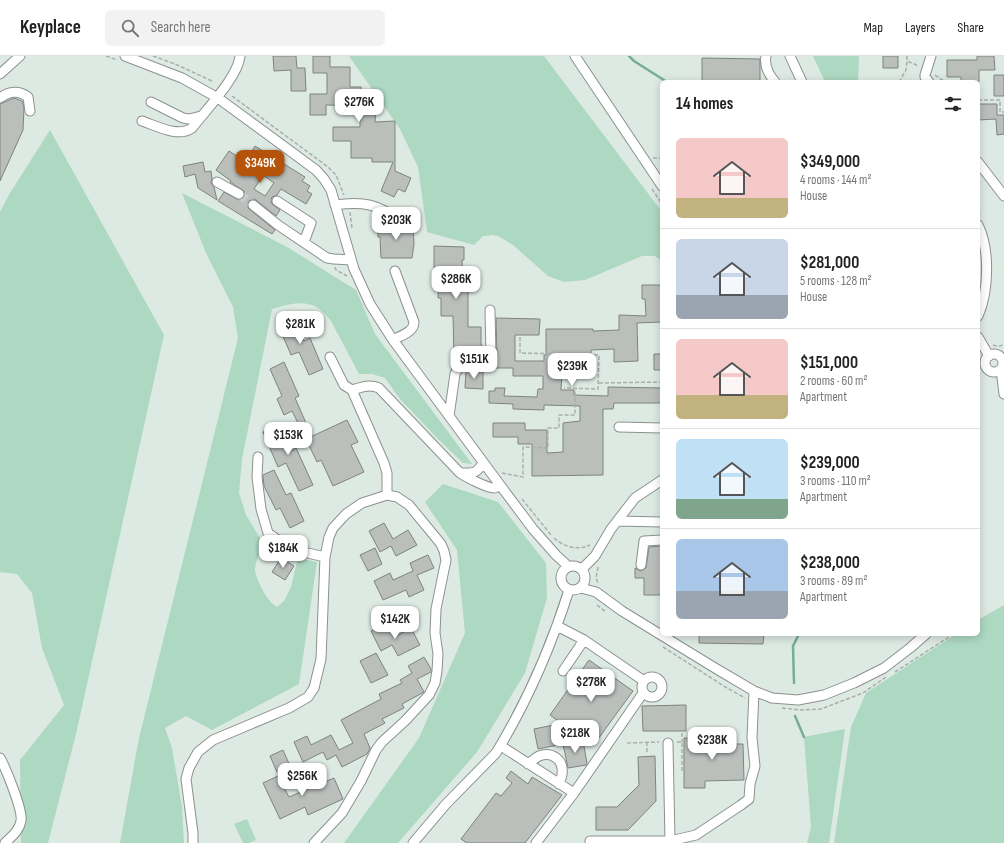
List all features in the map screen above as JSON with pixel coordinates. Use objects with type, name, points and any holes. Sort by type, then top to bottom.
[{"type":"street","points":[[0,74],[20,56]]},
{"type":"street","points":[[142,121],[176,132],[188,131],[218,98],[240,64],[240,56]]},
{"type":"street","points":[[575,56],[660,183]]},
{"type":"street","points":[[766,56],[766,67],[774,80]]},
{"type":"street","points":[[790,56],[800,80]]},
{"type":"street","points":[[927,80],[925,75],[931,56]]},
{"type":"street","points":[[122,58],[182,78],[218,98],[316,170],[324,179],[331,190],[351,260],[370,304],[393,340],[483,463],[503,482],[533,529],[556,555],[569,566],[576,566],[582,569],[586,575],[586,579],[580,588]]},
{"type":"street","points":[[0,98],[9,92],[23,92],[28,96],[30,111]]},
{"type":"street","points":[[151,102],[183,118],[189,119],[201,116]]},
{"type":"street","points":[[980,165],[1004,196]]},
{"type":"street","points":[[217,182],[239,194]]},
{"type":"street","points":[[277,201],[311,223],[304,242]]},
{"type":"street","points":[[335,205],[354,202],[373,206],[388,212],[401,222]]},
{"type":"street","points":[[254,205],[278,225],[327,258],[351,260]]},
{"type":"street","points":[[980,230],[984,245],[986,272],[982,306],[980,311]]},
{"type":"street","points":[[393,340],[411,330],[414,325],[395,271]]},
{"type":"street","points":[[449,416],[457,369],[462,365],[486,364],[490,360],[490,310]]},
{"type":"street","points":[[980,340],[989,356]]},
{"type":"street","points":[[1001,370],[993,372],[982,368],[989,356],[996,354],[1003,358],[1001,370],[1004,394]]},
{"type":"street","points":[[330,357],[344,385],[352,390],[384,463],[387,473],[387,495]]},
{"type":"street","points":[[352,390],[366,385],[379,388],[460,473],[494,488],[503,482]]},
{"type":"street","points":[[619,427],[660,428]]},
{"type":"street","points":[[258,456],[257,476],[261,509],[268,533],[290,549],[325,557]]},
{"type":"street","points":[[460,473],[477,472],[483,463]]},
{"type":"street","points":[[582,569],[595,556],[611,528],[635,498],[660,481]]},
{"type":"street","points":[[193,843],[186,779],[189,768],[198,752],[213,740],[289,708],[308,697],[314,688],[321,659],[325,557],[329,537],[333,528],[346,514],[362,504],[387,495],[398,497],[409,506],[441,544],[446,560],[436,609],[434,633],[438,654],[435,683],[429,695],[405,721],[382,742],[376,750],[361,781],[342,813],[314,843]]},
{"type":"street","points":[[617,522],[660,522]]},
{"type":"street","points":[[641,565],[644,541],[660,540]]},
{"type":"street","points":[[569,566],[562,572],[561,580],[565,588],[569,590],[580,588],[596,592],[628,615],[660,634]]},
{"type":"street","points":[[413,843],[446,804],[496,753],[514,722],[541,667],[569,590]]},
{"type":"street","points":[[557,626],[584,640],[644,681]]},
{"type":"street","points":[[663,636],[754,691],[772,698],[789,700],[798,700],[824,695],[854,683],[884,668],[924,636]]},
{"type":"street","points":[[563,671],[584,640]]},
{"type":"street","points":[[650,677],[656,678],[661,683],[662,690],[658,696],[649,698],[643,694],[641,687],[644,681],[650,677]]},
{"type":"street","points":[[590,841],[670,841],[696,834],[741,805],[749,798],[750,784],[755,766],[752,738],[754,691]]},
{"type":"street","points":[[536,843],[574,793],[643,694]]},
{"type":"street","points":[[668,742],[670,841]]},
{"type":"street","points":[[500,746],[574,793]]},
{"type":"street","points":[[528,764],[539,756],[554,756],[559,760],[562,767],[562,774],[559,784]]},
{"type":"street","points":[[0,758],[18,802],[22,819],[16,833],[5,843]]},
{"type":"path","points":[[106,56],[122,58]]},
{"type":"path","points":[[153,56],[175,64],[212,81]]},
{"type":"path","points":[[907,56],[907,61]]},
{"type":"path","points":[[900,80],[906,70]]},
{"type":"path","points":[[232,96],[328,167],[336,175],[349,209],[353,233]]},
{"type":"path","points":[[980,100],[1000,100],[1000,112],[1004,112]]},
{"type":"path","points":[[334,259],[336,270],[348,277]]},
{"type":"path","points":[[520,337],[520,354],[599,355],[598,389],[564,388]]},
{"type":"path","points":[[599,383],[660,382]]},
{"type":"path","points":[[503,482],[502,473],[523,477],[523,448],[548,448],[548,428],[559,428],[559,415],[575,415],[575,389]]},
{"type":"path","points":[[521,497],[560,544],[570,547],[583,548],[590,546],[593,542]]},
{"type":"path","points":[[533,529],[541,522]]},
{"type":"path","points":[[598,566],[596,578],[602,587]]},
{"type":"path","points":[[682,733],[682,742]]},
{"type":"path","points":[[647,742],[647,754]]},
{"type":"shaded area","points":[[0,56],[1004,56],[1004,843],[0,843]]},
{"type":"green space","points":[[349,56],[544,56],[660,209],[660,260],[655,256],[642,256],[585,280],[564,282],[548,276],[513,245],[498,236],[483,236],[474,245],[427,232],[418,167],[400,129]]},
{"type":"green space","points":[[813,56],[859,56],[858,80],[824,80]]},
{"type":"green space","points":[[50,130],[164,335],[76,734],[48,843],[21,843],[20,760],[64,705],[42,648],[32,593],[17,574],[0,572],[0,212],[10,193]]},
{"type":"green space","points":[[182,193],[287,247],[356,290],[375,334],[472,464],[463,463],[439,440],[400,399],[385,378],[372,374],[359,374],[331,321],[325,313],[318,308],[304,303],[297,303],[272,309],[242,459],[239,493],[246,515],[263,543],[255,571],[263,591],[274,605],[277,607],[284,601],[291,587],[298,558],[317,562],[299,684],[212,730],[186,716],[165,728],[172,748],[182,807],[184,843],[120,843],[139,738],[238,338],[233,307],[206,253]]},
{"type":"green space","points":[[443,484],[498,502],[546,563],[547,598],[525,673],[477,752],[398,843],[344,843],[419,738],[465,633],[457,550],[425,502]]},
{"type":"green space","points":[[1004,605],[1004,843],[834,843],[851,727],[866,693],[953,636],[980,636],[980,619]]},
{"type":"green space","points":[[845,729],[829,843],[807,843],[811,827],[804,737]]},
{"type":"green space","points":[[322,763],[327,774],[304,783],[299,772]]},
{"type":"green space","points":[[247,819],[256,840],[249,843],[243,843],[234,824]]},
{"type":"building","points":[[273,56],[296,56],[297,68],[305,68],[306,91],[291,91],[291,70],[274,71]]},
{"type":"building","points":[[313,56],[330,56],[330,67],[350,67],[350,87],[361,87],[361,102],[376,102],[375,122],[395,121],[395,171],[411,178],[405,192],[398,189],[394,197],[381,191],[393,162],[372,162],[372,158],[351,158],[351,141],[333,141],[333,127],[360,127],[360,106],[326,105],[326,115],[310,115],[310,94],[327,94],[327,73],[313,73]]},
{"type":"building","points":[[883,56],[898,56],[898,68],[883,68]]},
{"type":"building","points":[[977,56],[994,56],[995,70],[979,70],[979,80],[961,80],[961,77],[947,77],[947,60],[977,60]]},
{"type":"building","points":[[702,58],[760,59],[760,80],[702,80]]},
{"type":"building","points":[[994,75],[1004,75],[1004,96],[994,96]]},
{"type":"building","points":[[14,98],[22,101],[24,108],[23,130],[0,181],[0,104]]},
{"type":"building","points":[[980,104],[997,104],[997,115],[1004,115],[1004,134],[997,135],[996,119],[980,120]]},
{"type":"building","points":[[255,146],[305,177],[302,181],[310,186],[307,191],[312,194],[306,204],[281,189],[277,195],[272,197],[271,200],[272,204],[280,210],[276,216],[256,200],[254,199],[249,201],[248,208],[275,230],[272,234],[218,201],[224,192],[239,200],[244,197],[244,191],[216,170],[229,151],[246,162]],"holes":[[[263,175],[274,183],[265,196],[254,189]]]},
{"type":"building","points":[[203,162],[205,172],[211,171],[211,183],[214,187],[217,200],[198,188],[195,174],[185,177],[183,166]]},
{"type":"building","points":[[378,225],[397,225],[401,227],[405,225],[413,226],[414,244],[412,258],[381,258]]},
{"type":"building","points":[[434,246],[464,247],[464,260],[462,260],[463,287],[468,287],[468,327],[481,327],[482,356],[454,356],[453,316],[441,316],[441,298],[438,298],[439,277],[434,277]]},
{"type":"building","points":[[642,285],[660,285],[660,322],[637,323],[638,361],[614,362],[614,349],[591,350],[591,371],[562,371],[561,390],[574,390],[574,395],[608,396],[608,387],[660,388],[660,403],[614,403],[613,409],[603,409],[603,475],[532,476],[532,444],[518,444],[518,437],[493,437],[493,423],[525,423],[525,430],[547,430],[547,453],[563,452],[563,423],[580,421],[580,406],[544,405],[544,410],[513,409],[513,404],[489,403],[489,391],[495,391],[495,388],[505,388],[504,396],[537,397],[538,389],[543,389],[543,376],[513,376],[513,368],[495,368],[497,356],[496,318],[540,319],[539,335],[515,335],[515,361],[544,361],[544,355],[546,355],[546,329],[593,329],[593,331],[619,330],[619,315],[646,316],[645,299],[642,299]]},
{"type":"building","points":[[293,315],[304,341],[310,338],[323,369],[309,375],[299,352],[291,355],[277,322]]},
{"type":"building","points":[[654,354],[660,354],[660,370],[654,370]]},
{"type":"building","points":[[284,362],[299,396],[295,398],[306,423],[299,425],[292,411],[284,415],[277,399],[282,396],[270,369]]},
{"type":"building","points":[[466,371],[483,372],[483,389],[465,388]]},
{"type":"building","points":[[347,420],[358,442],[351,445],[364,472],[333,486],[321,460],[317,462],[306,439]]},
{"type":"building","points":[[285,423],[288,430],[282,433],[291,451],[296,448],[313,485],[299,491],[286,463],[278,467],[263,432]]},
{"type":"building","points":[[274,470],[286,495],[291,493],[304,521],[290,528],[280,508],[276,510],[264,486],[263,475]]},
{"type":"building","points":[[384,523],[393,539],[408,530],[417,545],[396,556],[391,546],[380,552],[369,531]]},
{"type":"building","points":[[660,546],[660,595],[644,595],[644,578],[635,578],[635,568],[641,571],[646,568],[649,547]]},
{"type":"building","points":[[375,548],[382,564],[368,571],[360,555]]},
{"type":"building","points":[[428,555],[434,568],[417,575],[424,590],[409,597],[406,590],[383,600],[374,581],[390,573],[393,580],[413,571],[410,563]]},
{"type":"building","points":[[281,558],[294,566],[285,580],[272,572]]},
{"type":"building","points":[[387,623],[394,637],[411,628],[420,645],[398,656],[392,645],[381,651],[371,631]]},
{"type":"building","points":[[699,636],[764,636],[763,644],[699,643]]},
{"type":"building","points":[[376,653],[388,675],[371,683],[360,661]]},
{"type":"building","points":[[424,657],[431,669],[431,672],[417,679],[424,692],[402,704],[404,708],[382,719],[385,723],[364,734],[370,748],[367,754],[342,767],[336,755],[327,760],[323,752],[303,762],[294,742],[307,736],[311,745],[331,735],[339,750],[353,743],[341,720],[381,699],[379,694],[402,683],[400,680],[412,673],[408,666]]},
{"type":"building","points":[[589,660],[633,691],[593,746],[550,715]]},
{"type":"building","points":[[686,705],[686,731],[643,731],[642,706]]},
{"type":"building","points":[[559,724],[563,744],[538,749],[534,729]]},
{"type":"building","points":[[721,734],[732,734],[732,744],[743,744],[744,780],[705,781],[705,788],[684,788],[684,738],[721,739]]},
{"type":"building","points":[[583,741],[587,763],[586,765],[568,768],[563,744]]},
{"type":"building","points":[[283,750],[290,766],[277,772],[270,756]]},
{"type":"building","points":[[655,756],[656,801],[628,830],[596,830],[596,807],[617,807],[639,785],[638,757]]},
{"type":"building","points":[[511,771],[528,784],[532,777],[562,795],[525,843],[467,843],[461,839],[496,793],[501,796],[512,783],[506,778]]},
{"type":"building","points":[[278,776],[289,797],[334,778],[343,799],[308,815],[305,807],[280,819],[263,783]]},
{"type":"waterway","points":[[629,56],[634,61],[664,80]]},
{"type":"waterway","points":[[794,683],[793,646],[798,636]]},
{"type":"waterway","points":[[795,716],[804,737]]},
{"type":"tunnel","points":[[239,194],[253,205]]}]
